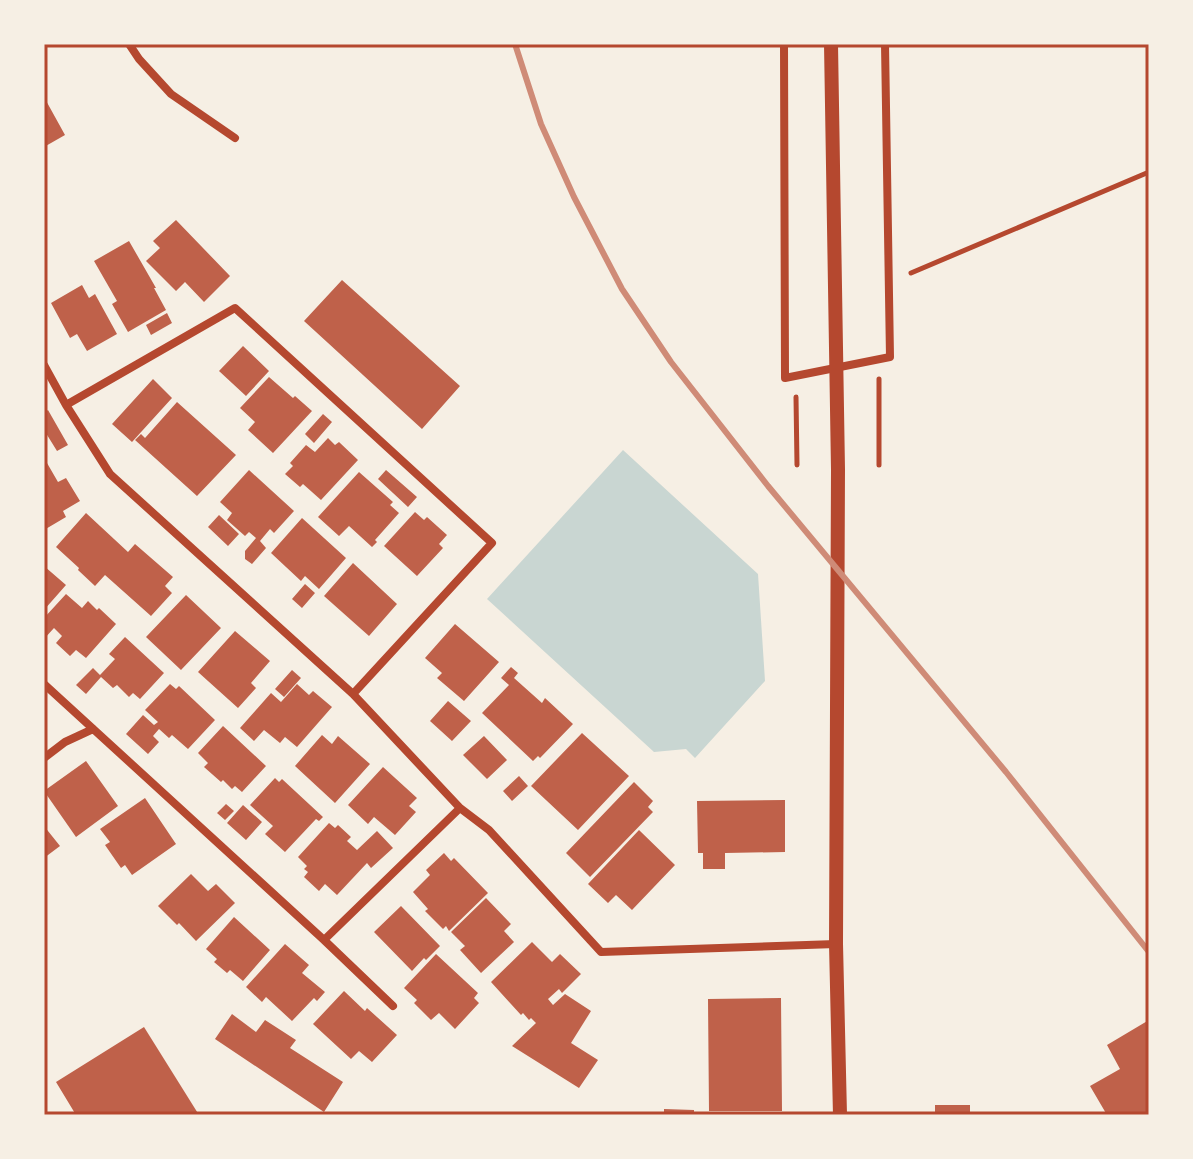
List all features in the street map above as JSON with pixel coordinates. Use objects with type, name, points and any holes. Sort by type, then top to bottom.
[{"type":"street","points":[[129,44],[171,94],[235,138]]},
{"type":"street","points":[[784,44],[785,378],[890,357],[885,44]]},
{"type":"street","points":[[831,44],[838,469],[836,944],[840,1115]]},
{"type":"street","points":[[66,405],[235,308],[492,543],[353,694]]},
{"type":"street","points":[[44,365],[110,474],[353,694],[460,808],[489,830],[601,952],[836,944]]},
{"type":"street","points":[[44,684],[393,1006]]},
{"type":"street","points":[[44,758],[65,742],[93,729]]},
{"type":"street","points":[[324,940],[460,808]]},
{"type":"path","points":[[889,283],[1149,172]]},
{"type":"shaded area","points":[[623,450],[758,574],[765,681],[695,758],[686,749],[654,752],[487,599]]},
{"type":"building","points":[[44,97],[65,135],[44,147]]},
{"type":"building","points":[[176,220],[230,276],[204,302],[185,282],[176,291],[146,261],[160,248],[153,241]]},
{"type":"building","points":[[129,241],[166,310],[128,332],[112,304],[117,301],[94,261]]},
{"type":"building","points":[[342,280],[460,386],[422,429],[304,321]]},
{"type":"building","points":[[82,285],[89,298],[95,294],[117,334],[87,351],[77,334],[70,338],[51,303]]},
{"type":"building","points":[[167,313],[172,323],[151,335],[146,325]]},
{"type":"building","points":[[243,346],[269,371],[246,396],[219,371]]},
{"type":"building","points":[[269,377],[312,411],[273,453],[248,430],[255,422],[240,408]]},
{"type":"building","points":[[153,379],[172,398],[132,442],[112,424]]},
{"type":"building","points":[[177,402],[236,455],[197,496],[135,440],[141,434],[145,438]]},
{"type":"building","points":[[48,410],[68,445],[57,451],[44,430],[44,413]]},
{"type":"building","points":[[323,414],[332,422],[314,443],[305,434]]},
{"type":"building","points":[[328,438],[335,445],[339,442],[358,460],[321,500],[303,484],[300,487],[285,474],[293,466],[290,463],[306,445],[315,452]]},
{"type":"building","points":[[47,463],[58,482],[66,478],[80,501],[63,511],[66,517],[44,530],[44,465]]},
{"type":"building","points":[[249,470],[294,511],[274,533],[270,529],[260,541],[266,548],[252,564],[245,559],[245,551],[256,538],[249,532],[245,536],[227,520],[232,513],[220,502]]},
{"type":"building","points":[[386,470],[417,497],[408,507],[378,479]]},
{"type":"building","points":[[359,472],[393,502],[390,505],[399,513],[372,547],[349,526],[339,536],[318,517]]},
{"type":"building","points":[[415,512],[424,520],[427,517],[447,535],[439,544],[443,548],[417,576],[384,546]]},
{"type":"building","points":[[86,513],[128,552],[135,544],[173,577],[165,586],[172,593],[151,616],[105,575],[95,586],[56,547]]},
{"type":"building","points":[[219,515],[239,534],[228,546],[208,527]]},
{"type":"building","points":[[302,518],[346,558],[319,589],[305,576],[301,581],[271,553]]},
{"type":"building","points":[[353,563],[397,604],[369,636],[324,596]]},
{"type":"building","points":[[44,566],[66,585],[44,610]]},
{"type":"building","points":[[305,584],[315,593],[302,608],[292,599]]},
{"type":"building","points":[[66,594],[82,608],[88,601],[116,624],[86,658],[76,650],[70,656],[56,643],[62,636],[54,628],[44,639],[44,618]]},
{"type":"building","points":[[186,595],[221,628],[181,670],[146,637]]},
{"type":"building","points":[[455,624],[499,662],[464,701],[437,678],[442,673],[425,658]]},
{"type":"building","points":[[235,631],[270,661],[251,683],[256,688],[238,708],[198,672]]},
{"type":"building","points":[[125,637],[164,673],[140,699],[133,693],[129,697],[117,685],[113,688],[101,677],[86,694],[76,685],[93,668],[100,675],[115,659],[109,654]]},
{"type":"building","points":[[511,667],[518,673],[514,678],[542,703],[545,698],[573,724],[540,758],[538,756],[533,761],[482,713],[509,685],[501,678]]},
{"type":"building","points":[[292,670],[301,678],[284,697],[275,689]]},
{"type":"building","points":[[170,684],[176,689],[179,686],[215,720],[188,749],[172,735],[169,738],[159,729],[153,736],[159,742],[148,754],[126,734],[143,715],[154,725],[158,722],[145,710]]},
{"type":"building","points":[[297,684],[309,695],[313,691],[332,707],[297,747],[285,737],[280,743],[264,730],[254,741],[240,728],[271,693],[281,702]]},
{"type":"building","points":[[448,701],[471,721],[452,741],[430,721]]},
{"type":"building","points":[[223,726],[266,766],[242,792],[235,786],[232,789],[223,780],[221,782],[204,767],[208,763],[198,753]]},
{"type":"building","points":[[582,733],[629,776],[578,830],[531,786]]},
{"type":"building","points":[[322,735],[332,744],[338,736],[370,764],[335,803],[295,766]]},
{"type":"building","points":[[484,736],[507,760],[487,779],[463,755]]},
{"type":"building","points":[[86,761],[118,806],[76,837],[44,791]]},
{"type":"building","points":[[383,767],[417,798],[409,806],[416,812],[395,835],[374,817],[368,824],[348,805]]},
{"type":"building","points":[[519,776],[528,786],[512,801],[503,791]]},
{"type":"building","points":[[275,778],[279,782],[282,779],[323,817],[319,821],[316,819],[285,852],[265,834],[273,826],[250,805]]},
{"type":"building","points":[[634,782],[653,801],[648,807],[653,812],[590,877],[566,853]]},
{"type":"building","points":[[145,798],[176,844],[132,875],[125,865],[121,868],[105,845],[110,842],[100,829]]},
{"type":"building","points":[[785,800],[785,852],[725,853],[725,869],[703,869],[703,853],[698,853],[697,801]]},
{"type":"building","points":[[226,804],[234,811],[225,820],[217,813]]},
{"type":"building","points":[[243,805],[262,822],[246,840],[227,823]]},
{"type":"building","points":[[329,823],[335,828],[338,825],[351,837],[347,841],[357,850],[377,831],[393,848],[371,868],[367,863],[337,895],[325,884],[319,891],[304,877],[308,872],[304,869],[307,866],[298,857]]},
{"type":"building","points":[[44,826],[60,846],[44,858]]},
{"type":"building","points":[[639,830],[675,865],[632,910],[616,895],[608,903],[588,884]]},
{"type":"building","points":[[444,853],[451,861],[454,858],[488,893],[449,931],[425,911],[428,909],[413,892],[430,875],[426,870]]},
{"type":"building","points":[[191,874],[208,891],[216,884],[235,903],[196,941],[158,906]]},
{"type":"building","points":[[486,898],[511,924],[504,931],[514,942],[481,973],[460,950],[465,946],[451,932]]},
{"type":"building","points":[[401,906],[440,946],[412,971],[374,932]]},
{"type":"building","points":[[234,917],[270,950],[243,981],[214,962],[217,959],[206,949]]},
{"type":"building","points":[[532,942],[552,962],[560,954],[581,974],[562,993],[559,989],[548,999],[553,1005],[565,994],[591,1011],[571,1043],[598,1060],[579,1088],[512,1046],[536,1023],[523,1013],[521,1015],[491,982]]},
{"type":"building","points":[[285,944],[309,965],[302,973],[325,992],[317,1001],[314,998],[292,1021],[266,997],[262,1002],[246,987]]},
{"type":"building","points":[[436,954],[478,993],[474,998],[479,1003],[455,1029],[439,1013],[431,1020],[404,988]]},
{"type":"building","points":[[344,991],[397,1035],[372,1062],[359,1051],[351,1059],[313,1024]]},
{"type":"building","points":[[781,998],[782,1111],[709,1111],[708,999]]},
{"type":"building","points":[[232,1014],[256,1032],[265,1020],[296,1040],[290,1048],[343,1082],[324,1112],[215,1039]]},
{"type":"building","points":[[1149,1020],[1149,1115],[1107,1115],[1090,1086],[1120,1069],[1107,1045]]},
{"type":"building","points":[[144,1027],[199,1115],[76,1115],[56,1082]]},
{"type":"building","points":[[935,1105],[970,1105],[970,1115],[935,1115]]},
{"type":"building","points":[[664,1109],[694,1110],[694,1115],[664,1115]]},
{"type":"railway","points":[[515,44],[541,124],[574,197],[622,289],[671,362],[768,486],[1006,772],[1149,952]]}]
